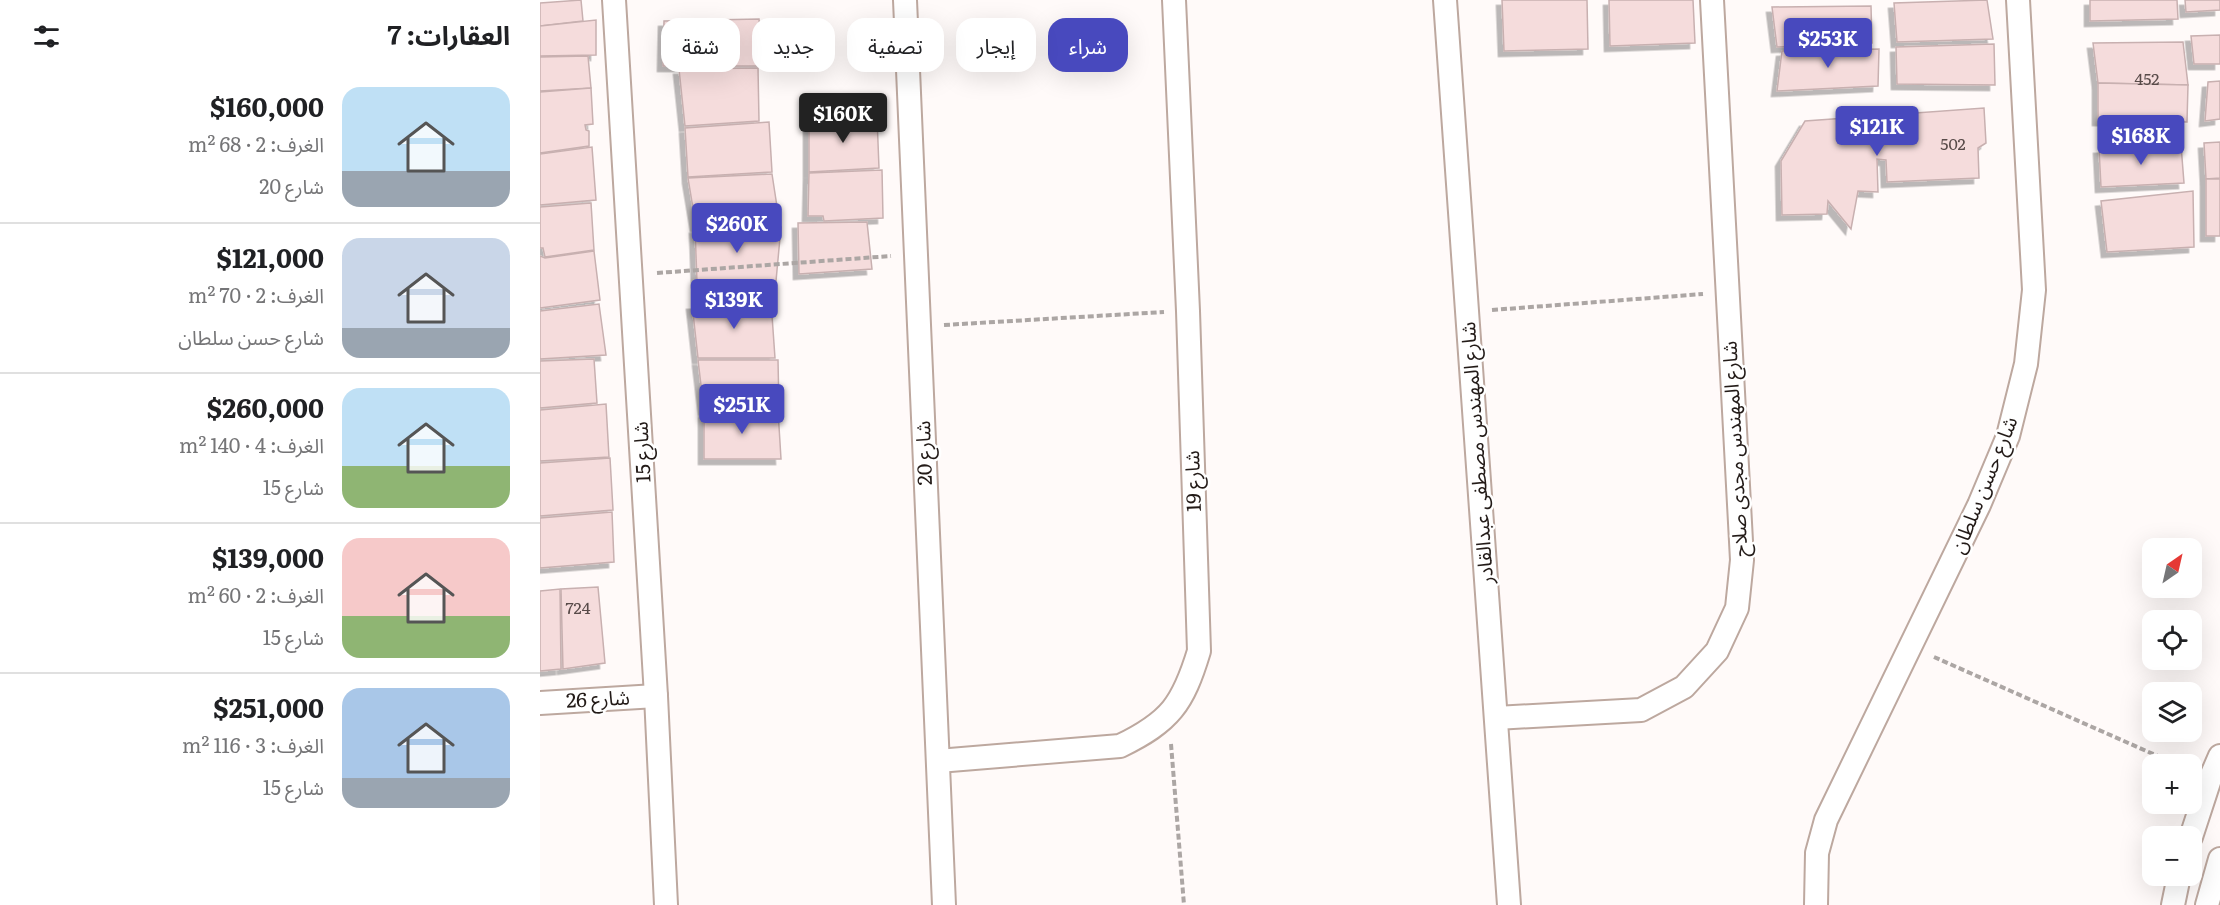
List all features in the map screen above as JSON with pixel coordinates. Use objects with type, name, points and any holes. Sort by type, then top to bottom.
[{"type":"street","name":"شارع 15","points":[[614,0],[656,696],[666,905]]},
{"type":"street","name":"شارع 20","points":[[905,0],[945,905]]},
{"type":"street","name":"شارع 19","points":[[938,761],[1120,746],[1146,733],[1169,715],[1188,685],[1199,651],[1188,311],[1174,0]]},
{"type":"street","name":"شارع المهندس مصطفى عبدالقادر","points":[[1445,0],[1509,905]]},
{"type":"street","name":"شارع المهندس مجدى صلاح","points":[[1496,718],[1641,710],[1684,687],[1717,651],[1737,608],[1742,560],[1712,0]]},
{"type":"street","name":"شارع حسن سلطان","points":[[1816,905],[1817,853],[1826,820],[1979,505],[2008,436],[2026,364],[2034,290],[2018,0]]},
{"type":"street","name":"شارع 26","points":[[540,702],[656,696]]},
{"type":"street","points":[[2195,826],[2220,756]]},
{"type":"street","points":[[2207,905],[2220,858]]},
{"type":"street","points":[[2173,905],[2177,886]]},
{"type":"path","points":[[631,274],[916,254]]},
{"type":"path","points":[[1467,311],[1728,293]]},
{"type":"path","points":[[919,327],[1188,311]]},
{"type":"path","points":[[1911,646],[2153,754]]},
{"type":"path","points":[[1169,715],[1184,905]]},
{"type":"building","points":[[581,0],[583,21],[540,26],[540,3]]},
{"type":"building","points":[[1502,0],[1587,0],[1588,49],[1504,51]]},
{"type":"building","points":[[1609,0],[1693,0],[1695,43],[1610,46]]},
{"type":"building","points":[[1987,0],[1993,39],[1897,42],[1894,3]]},
{"type":"building","points":[[2090,0],[2177,0],[2178,19],[2090,21]]},
{"type":"building","points":[[2185,0],[2220,0],[2220,10],[2186,12]]},
{"type":"building","points":[[1871,6],[1872,43],[1777,47],[1772,7]]},
{"type":"building","points":[[740,19],[752,19],[752,66],[740,66]]},
{"type":"building","points":[[596,20],[596,55],[540,56],[540,26]]},
{"type":"building","points":[[2220,35],[2220,64],[2194,64],[2191,36]]},
{"type":"building","points":[[2183,42],[2188,85],[2098,83],[2093,43]]},
{"type":"building","points":[[1994,44],[1995,85],[1897,84],[1896,47]]},
{"type":"building","points":[[1879,49],[1878,86],[1777,91],[1782,51]]},
{"type":"building","points":[[588,56],[591,88],[540,91],[540,57]]},
{"type":"building","points":[[740,68],[752,68],[752,72],[758,72],[759,121],[685,126],[679,72],[740,72]]},
{"type":"building","points":[[2220,81],[2220,119],[2205,121],[2208,82]]},
{"type":"building","points":[[2098,83],[2188,85],[2187,122],[2098,120]]},
{"type":"building","points":[[591,88],[593,124],[585,125],[586,130],[589,131],[589,146],[540,153],[540,92]]},
{"type":"building","points":[[1984,108],[1986,143],[1978,148],[1979,178],[1887,182],[1886,160],[1877,159],[1878,192],[1858,191],[1851,229],[1828,201],[1827,214],[1782,215],[1781,161],[1805,121]]},
{"type":"building","points":[[809,117],[877,117],[879,168],[809,172]]},
{"type":"building","points":[[769,122],[772,172],[688,177],[685,128]]},
{"type":"building","points":[[2220,142],[2220,178],[2206,179],[2204,143]]},
{"type":"building","points":[[2181,145],[2184,183],[2101,187],[2099,148]]},
{"type":"building","points":[[592,147],[596,200],[540,205],[540,154]]},
{"type":"building","points":[[882,170],[883,218],[824,221],[823,216],[808,216],[809,173]]},
{"type":"building","points":[[772,174],[780,226],[696,226],[688,178]]},
{"type":"building","points":[[2206,179],[2220,179],[2220,236],[2206,236]]},
{"type":"building","points":[[2193,191],[2194,247],[2107,252],[2101,201]]},
{"type":"building","points":[[591,203],[594,250],[545,257],[543,248],[540,248],[540,207]]},
{"type":"building","points":[[867,222],[872,269],[799,274],[798,223]]},
{"type":"building","points":[[781,227],[776,281],[697,282],[695,228]]},
{"type":"building","points":[[594,251],[600,300],[540,308],[540,256],[545,258]]},
{"type":"building","points":[[771,301],[775,358],[698,358],[692,304]]},
{"type":"building","points":[[599,304],[606,355],[540,359],[540,311]]},
{"type":"building","points":[[594,359],[597,403],[540,408],[540,361]]},
{"type":"building","points":[[698,360],[778,360],[779,409],[704,410]]},
{"type":"building","points":[[606,404],[609,457],[540,461],[540,410]]},
{"type":"building","points":[[778,410],[781,459],[704,459],[704,412]]},
{"type":"building","points":[[610,458],[613,510],[540,516],[540,463]]},
{"type":"building","points":[[612,512],[614,562],[540,568],[540,518]]},
{"type":"building","points":[[598,587],[605,663],[563,669],[561,589]]},
{"type":"building","points":[[560,589],[561,669],[540,671],[540,591]]}]
